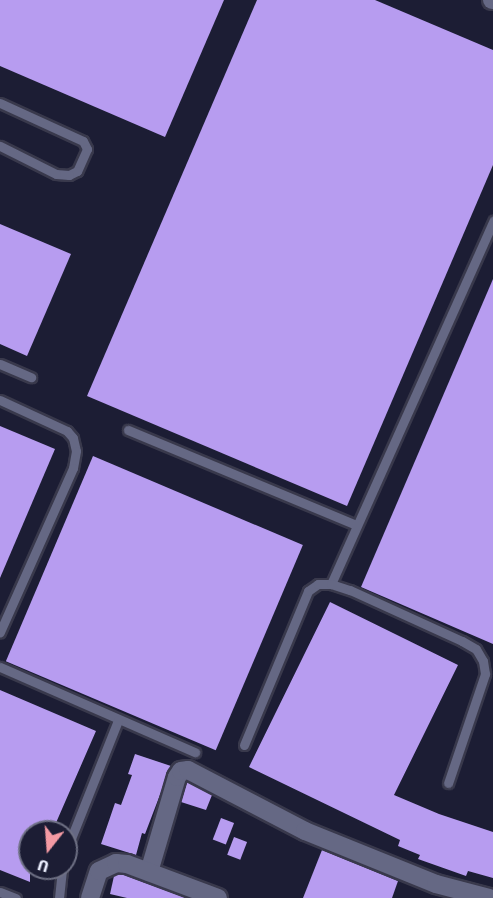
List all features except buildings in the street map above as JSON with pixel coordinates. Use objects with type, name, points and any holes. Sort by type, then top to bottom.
[{"type":"street","points":[[149,872],[177,777],[181,771],[188,770],[305,831],[436,884],[477,896]]},
{"type":"street","points":[[90,898],[97,875],[104,867],[121,863],[218,898]]},
{"type":"lane","points":[[0,103],[83,141],[87,152],[77,171],[63,175],[0,146]]},
{"type":"lane","points":[[331,584],[493,221]]},
{"type":"lane","points":[[0,364],[31,377]]},
{"type":"lane","points":[[0,400],[67,431],[73,438],[76,451],[73,468],[0,632]]},
{"type":"lane","points":[[128,430],[356,525]]},
{"type":"lane","points":[[244,745],[308,591],[318,584],[331,584],[350,590],[462,640],[476,649],[483,661],[485,674],[448,783]]},
{"type":"lane","points":[[0,667],[195,752]]},
{"type":"lane","points":[[78,820],[118,720]]},
{"type":"lane","points":[[59,898],[61,880]]},
{"type":"lane","points":[[0,892],[16,898]]}]
